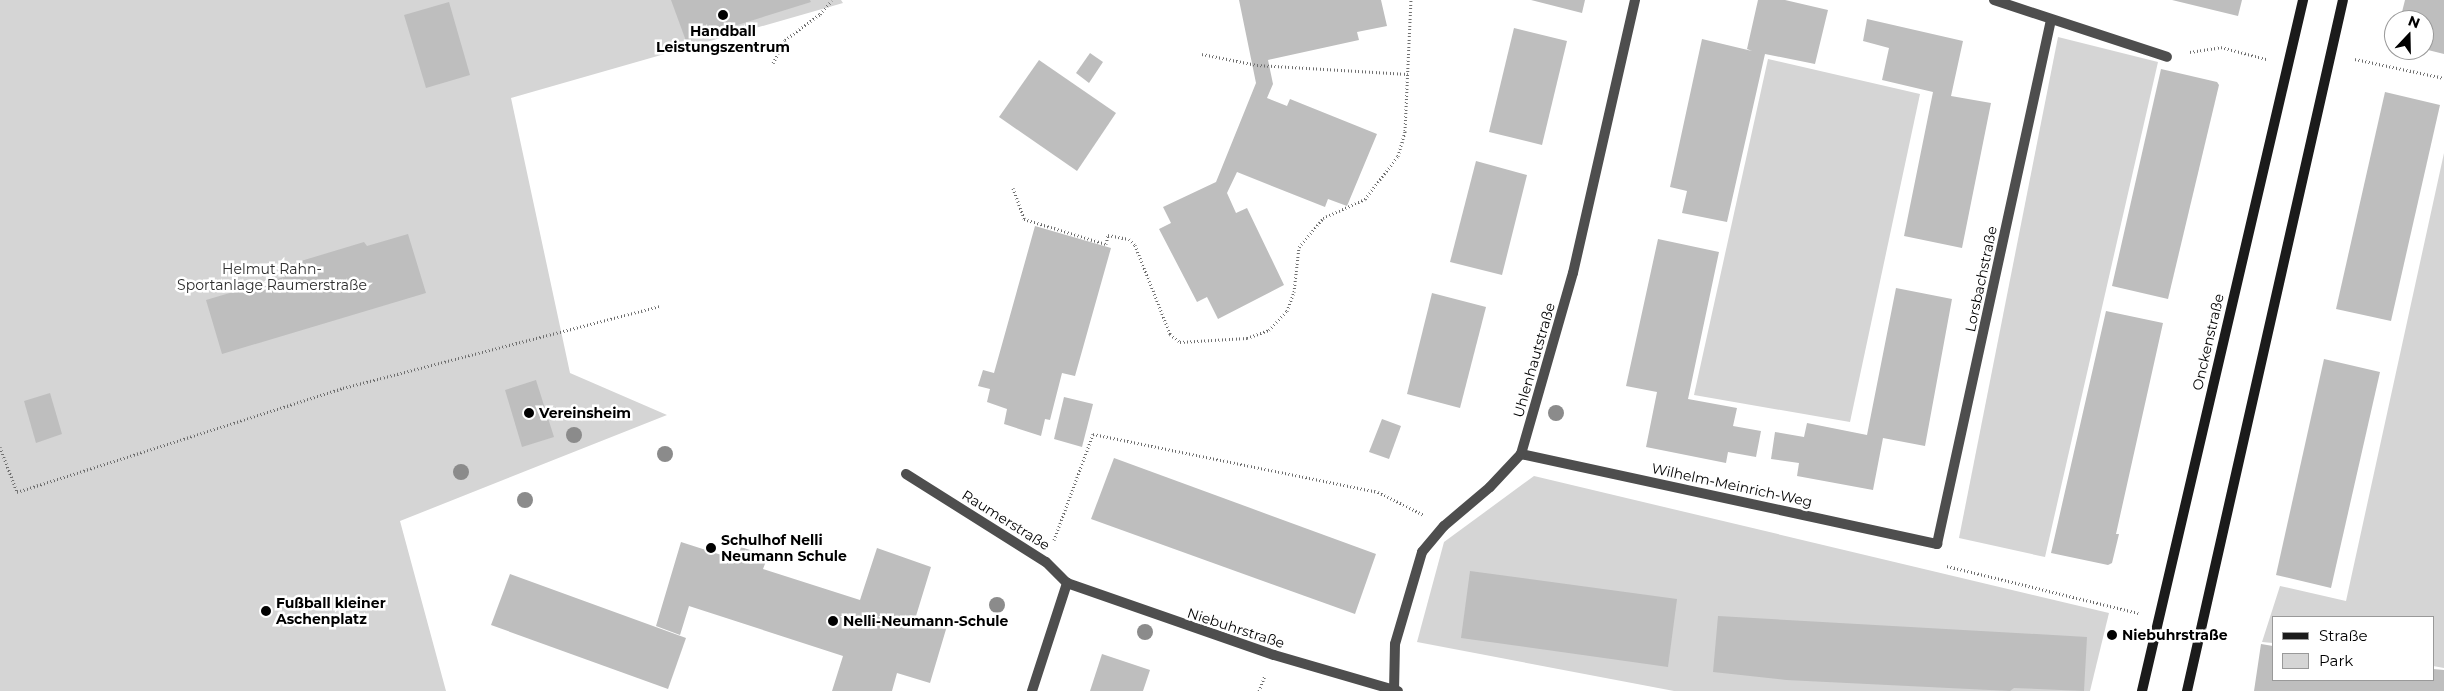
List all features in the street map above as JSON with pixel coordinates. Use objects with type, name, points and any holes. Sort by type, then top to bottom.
[{"type":"main road","name":"Onckenstraße","points":[[2142,691],[2303,0]]},
{"type":"main road","points":[[2187,691],[2343,0]]},
{"type":"street","name":"Uhlenhautstraße","points":[[1395,690],[1395,644],[1422,552],[1444,526],[1490,487],[1521,454],[1573,273],[1635,0]]},
{"type":"street","points":[[1994,0],[2167,57]]},
{"type":"street","name":"Lorsbachstraße","points":[[1937,544],[2051,20]]},
{"type":"street","name":"Wilhelm-Meinrich-Weg","points":[[1521,454],[1937,544]]},
{"type":"street","name":"Raumerstraße","points":[[906,474],[1046,562],[1067,583]]},
{"type":"street","points":[[1032,691],[1067,583]]},
{"type":"street","name":"Niebuhrstraße","points":[[1067,583],[1274,655],[1395,690]]},
{"type":"path","points":[[773,63],[785,40],[820,14],[832,0]]},
{"type":"path","points":[[1013,188],[1024,219],[1106,244],[1108,235],[1124,238],[1135,245],[1170,334],[1180,342],[1247,338],[1269,330],[1287,311],[1294,292],[1299,247],[1323,218],[1365,199],[1398,156],[1405,131],[1411,0]]},
{"type":"path","points":[[2167,57],[2221,47],[2269,60]]},
{"type":"path","points":[[1202,54],[1257,65],[1408,74]]},
{"type":"path","points":[[2355,59],[2444,78]]},
{"type":"path","points":[[0,448],[17,492],[343,388],[660,306]]},
{"type":"path","points":[[1046,562],[1093,434],[1378,492],[1402,502]]},
{"type":"path","points":[[1937,544],[1945,565],[2159,618]]},
{"type":"green space","name":"Helmut Rahn- Sportanlage Raumerstraße","points":[[0,0],[841,0],[843,3],[511,98],[570,373],[667,415],[400,521],[446,691],[0,691]]},
{"type":"green space","points":[[2058,37],[2158,62],[2045,557],[1959,538]]},
{"type":"green space","points":[[1768,59],[1920,94],[1850,422],[1694,395]]},
{"type":"green space","points":[[2444,153],[2444,668],[2434,666],[2434,616],[2272,616],[2272,643],[2262,642],[2280,586],[2346,601]]},
{"type":"green space","points":[[1534,476],[2109,613],[2090,691],[1674,691],[1417,642],[1444,542]]},
{"type":"building","name":"Handball Leistungszentrum","points":[[671,0],[810,0],[811,2],[686,41]]},
{"type":"building","points":[[1239,0],[1381,0],[1387,26],[1357,32],[1359,40],[1268,60],[1273,84],[1267,98],[1287,106],[1290,99],[1377,134],[1347,206],[1328,199],[1325,207],[1237,172],[1227,193],[1236,213],[1247,208],[1284,285],[1218,319],[1207,297],[1197,302],[1159,229],[1171,223],[1163,207],[1216,182],[1256,83]]},
{"type":"building","points":[[1531,0],[1585,0],[1582,13]]},
{"type":"building","points":[[1758,0],[1785,0],[1828,10],[1815,64],[1765,54],[1727,222],[1682,213],[1687,191],[1670,187],[1702,39],[1752,51],[1747,49]]},
{"type":"building","points":[[2172,0],[2242,0],[2238,16]]},
{"type":"building","points":[[2405,0],[2444,0],[2444,54],[2434,52],[2434,10],[2402,10]]},
{"type":"building","points":[[449,2],[470,75],[426,88],[404,15]]},
{"type":"building","points":[[1867,19],[1963,41],[1951,96],[1991,103],[1962,248],[1904,236],[1933,92],[1882,80],[1889,48],[1863,41]]},
{"type":"building","points":[[1514,28],[1567,41],[1542,145],[1489,132]]},
{"type":"building","points":[[1090,53],[1103,62],[1089,83],[1076,73]]},
{"type":"building","points":[[1039,60],[1116,113],[1077,171],[999,117]]},
{"type":"building","points":[[2161,69],[2217,82],[2219,85],[2168,299],[2112,286]]},
{"type":"building","points":[[2385,92],[2440,105],[2391,321],[2336,309]]},
{"type":"building","points":[[1476,161],[1527,175],[1502,275],[1450,262]]},
{"type":"building","points":[[1035,226],[1111,248],[1075,376],[1062,373],[1050,420],[1045,419],[1041,436],[1004,424],[1007,409],[987,402],[990,389],[978,386],[983,370],[994,373]]},
{"type":"building","points":[[408,234],[426,293],[222,354],[206,300],[294,274],[291,264],[364,242],[367,246]]},
{"type":"building","points":[[1658,239],[1719,252],[1688,399],[1737,408],[1733,426],[1761,431],[1756,457],[1728,452],[1726,463],[1646,447],[1657,392],[1626,386]]},
{"type":"building","points":[[1896,288],[1952,299],[1925,446],[1883,438],[1873,490],[1797,476],[1799,463],[1771,459],[1775,432],[1804,437],[1807,423],[1867,435]]},
{"type":"building","points":[[1432,293],[1486,307],[1460,408],[1407,394]]},
{"type":"building","points":[[2106,311],[2163,323],[2116,534],[2119,534],[2112,563],[2108,565],[2051,553]]},
{"type":"building","points":[[2324,359],[2380,372],[2331,588],[2276,575]]},
{"type":"building","name":"Vereinsheim","points":[[536,380],[554,437],[522,447],[505,390]]},
{"type":"building","points":[[50,393],[62,434],[36,443],[24,401]]},
{"type":"building","points":[[1064,397],[1093,404],[1082,447],[1054,439]]},
{"type":"building","points":[[1382,419],[1401,426],[1389,459],[1369,452]]},
{"type":"building","points":[[1114,458],[1376,554],[1355,614],[1091,519]]},
{"type":"building","name":"Nelli-Neumann-Schule","points":[[681,542],[737,560],[741,547],[768,556],[763,569],[860,600],[877,548],[931,567],[916,616],[947,626],[930,683],[897,673],[892,691],[832,691],[843,656],[689,606],[680,635],[656,626]]},
{"type":"building","points":[[1470,571],[1677,599],[1668,667],[1461,638]]},
{"type":"building","points":[[510,574],[686,638],[668,689],[491,625]]},
{"type":"building","points":[[1718,616],[2087,637],[2084,691],[2014,688],[2010,691],[1786,680],[1713,672]]},
{"type":"building","points":[[2261,644],[2272,646],[2272,681],[2434,681],[2434,669],[2444,670],[2444,691],[2254,691]]},
{"type":"building","points":[[1102,654],[1150,670],[1143,691],[1090,691]]},
{"type":"place","name":"Handball Leistungszentrum","points":[[723,15]]},
{"type":"place","name":"Vereinsheim","points":[[529,413]]},
{"type":"place","name":"Schulhof Nelli Neumann Schule","points":[[711,548]]},
{"type":"place","name":"Fußball kleiner Aschenplatz","points":[[266,611]]},
{"type":"place","name":"Nelli-Neumann-Schule","points":[[833,621]]},
{"type":"place","name":"Niebuhrstraße","points":[[2112,635]]}]
